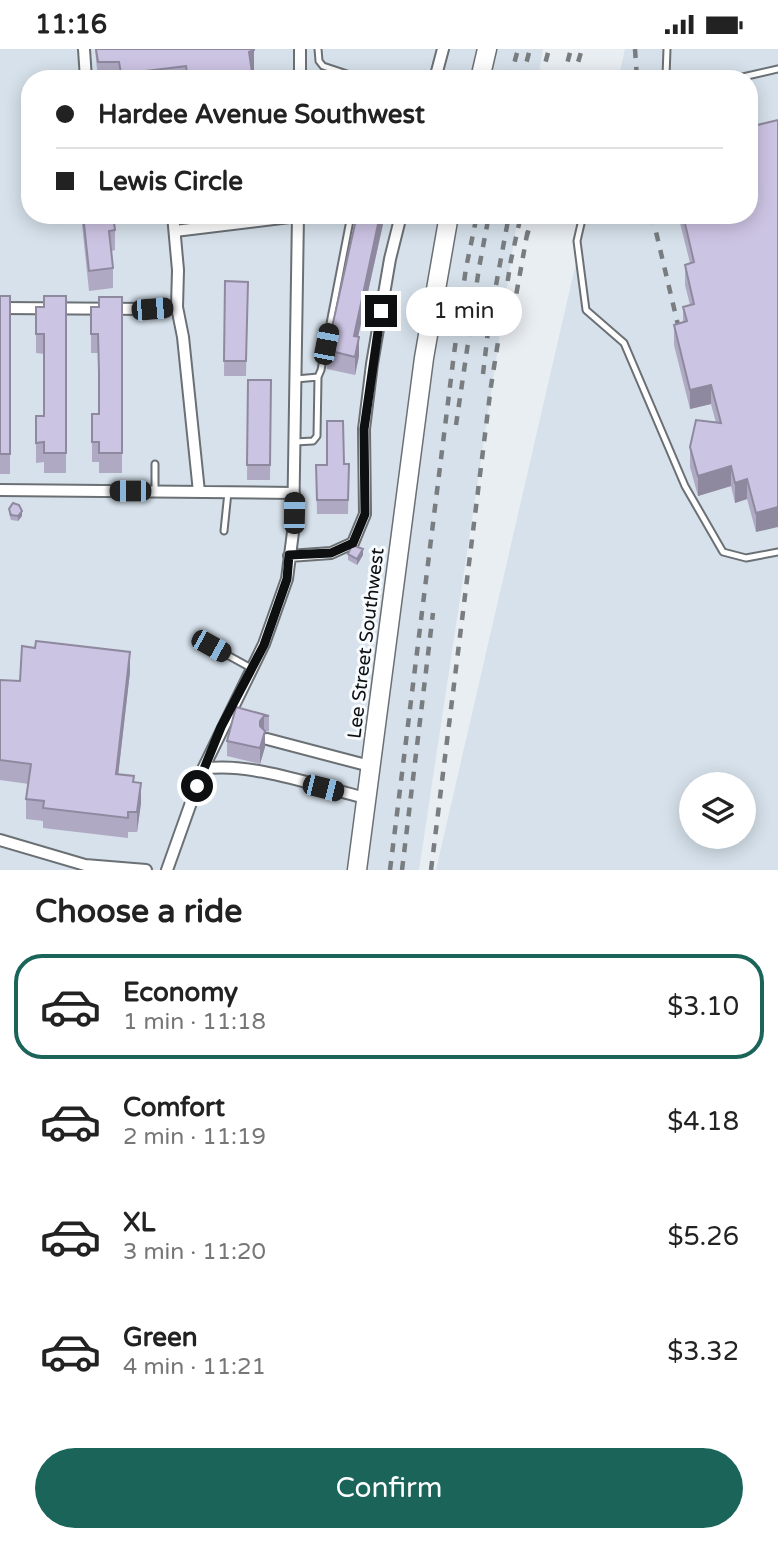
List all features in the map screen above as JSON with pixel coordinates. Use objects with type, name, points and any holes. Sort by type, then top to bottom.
[{"type":"main road","points":[[482,70],[487,49]]},
{"type":"main road","name":"Lee Street Southwest","points":[[357,870],[424,358],[447,224]]},
{"type":"street","points":[[84,49],[85,70]]},
{"type":"street","points":[[300,49],[300,70]]},
{"type":"street","points":[[437,70],[443,49]]},
{"type":"street","points":[[174,224],[177,307],[183,337],[199,492]]},
{"type":"street","points":[[175,231],[232,224]]},
{"type":"street","points":[[169,869],[203,769],[221,727],[264,645],[287,579],[293,532],[298,224]]},
{"type":"street","points":[[289,555],[331,553],[353,543],[365,514],[364,429],[381,311],[399,224]]},
{"type":"street","points":[[0,308],[177,307]]},
{"type":"street","points":[[0,490],[294,493]]},
{"type":"street","points":[[221,727],[233,731]]},
{"type":"street","points":[[267,739],[370,766]]},
{"type":"street","points":[[203,769],[222,765],[246,768],[366,799]]},
{"type":"street","points":[[0,840],[85,865],[146,870]]},
{"type":"lane","points":[[318,49],[319,61],[323,66],[335,70]]},
{"type":"lane","points":[[667,49],[667,70]]},
{"type":"lane","points":[[758,74],[778,69]]},
{"type":"lane","points":[[295,442],[313,441],[317,436],[318,377],[349,224]]},
{"type":"lane","points":[[581,224],[577,241],[586,310],[624,344],[685,486],[723,552],[746,558],[778,552]]},
{"type":"lane","points":[[296,379],[318,377]]},
{"type":"lane","points":[[155,464],[155,491]]},
{"type":"lane","points":[[224,531],[228,492]]},
{"type":"lane","points":[[211,646],[252,669]]},
{"type":"shaded area","points":[[0,49],[543,49],[540,70],[21,70],[21,224],[517,224],[419,870],[0,870]]},
{"type":"shaded area","points":[[625,49],[778,49],[778,870],[436,870],[585,224],[758,224],[758,70],[620,70]]},
{"type":"building","points":[[96,49],[254,49],[249,52],[252,70],[187,70],[186,66],[120,70],[119,62],[98,62]]},
{"type":"building","points":[[778,120],[778,507],[756,513],[747,479],[735,483],[731,466],[698,476],[690,447],[696,420],[721,423],[711,385],[690,390],[674,325],[687,321],[683,307],[694,304],[685,265],[694,262],[685,224],[758,224],[758,125]]},
{"type":"building","points":[[84,224],[114,224],[115,230],[109,231],[113,268],[89,271]]},
{"type":"building","points":[[355,224],[378,224],[354,336],[359,337],[355,357],[327,350]]},
{"type":"building","points":[[225,281],[248,282],[246,361],[224,361]]},
{"type":"building","points":[[0,296],[10,296],[10,454],[0,454]]},
{"type":"building","points":[[44,296],[66,296],[66,453],[44,453],[44,442],[36,443],[36,416],[44,416],[44,334],[36,334],[36,307],[44,307]]},
{"type":"building","points":[[99,297],[122,297],[122,453],[99,453],[99,442],[92,442],[92,414],[99,414],[99,372],[98,334],[91,334],[91,307],[99,307]]},
{"type":"building","points":[[248,380],[271,380],[270,465],[247,465]]},
{"type":"building","points":[[327,421],[343,421],[344,464],[349,464],[348,500],[317,500],[316,465],[327,465]]},
{"type":"building","points":[[13,503],[19,505],[22,511],[18,516],[11,515],[9,509]]},
{"type":"building","points":[[351,547],[363,549],[357,559],[348,554]]},
{"type":"building","points":[[36,641],[130,652],[116,774],[134,776],[133,782],[141,783],[137,812],[128,812],[128,818],[43,808],[44,801],[26,799],[31,764],[0,760],[0,680],[20,681],[22,646],[35,648]]},
{"type":"building","points":[[236,707],[269,716],[264,716],[260,721],[260,726],[265,731],[260,748],[227,741]]},
{"type":"railway","points":[[512,70],[518,49]]},
{"type":"railway","points":[[524,70],[530,49]]},
{"type":"railway","points":[[543,70],[549,49]]},
{"type":"railway","points":[[565,70],[571,49]]},
{"type":"railway","points":[[576,70],[582,49]]},
{"type":"railway","points":[[635,49],[636,70]]},
{"type":"railway","points":[[390,870],[454,354],[475,224]]},
{"type":"railway","points":[[456,425],[487,224]]},
{"type":"railway","points":[[483,374],[489,323],[507,224]]},
{"type":"railway","points":[[431,870],[491,386],[519,224]]},
{"type":"railway","points":[[526,239],[530,224]]},
{"type":"railway","points":[[654,224],[682,342]]},
{"type":"railway","points":[[510,329],[528,229]]},
{"type":"railway","points":[[402,870],[433,613]]},
{"type":"route","points":[[197,786],[221,727],[264,645],[287,579],[289,555],[331,553],[353,543],[365,514],[364,429],[381,311]]}]
